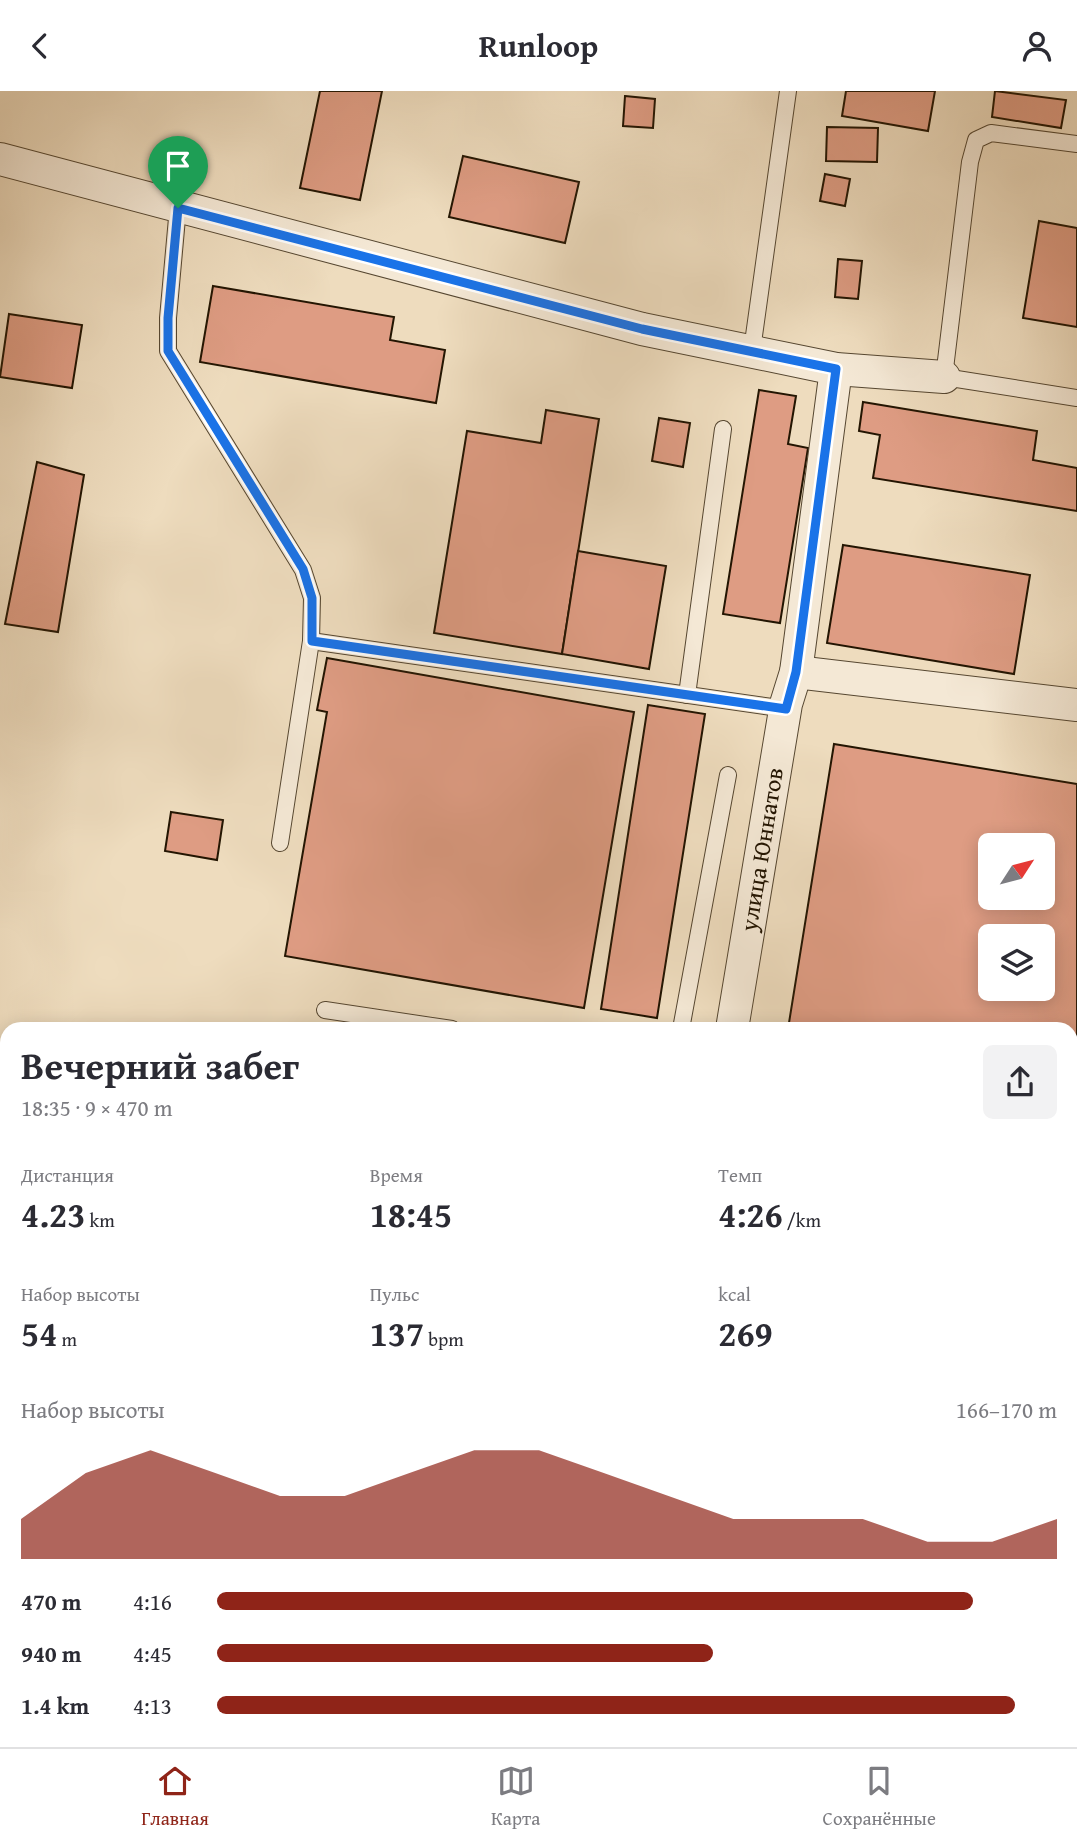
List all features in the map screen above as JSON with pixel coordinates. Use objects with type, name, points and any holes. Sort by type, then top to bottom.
[{"type":"street","points":[[0,159],[642,329],[836,369],[944,377]]},
{"type":"street","name":"улица Юннатов","points":[[733,1022],[786,709],[796,672],[836,369]]},
{"type":"street","points":[[796,672],[1077,705]]},
{"type":"lane","points":[[752,350],[788,91]]},
{"type":"lane","points":[[1077,143],[991,133],[976,140],[970,162],[944,377],[1077,398]]},
{"type":"lane","points":[[178,208],[168,318],[168,351],[303,569],[312,598],[312,641],[279,843]]},
{"type":"lane","points":[[687,695],[723,429]]},
{"type":"lane","points":[[312,641],[786,709]]},
{"type":"lane","points":[[682,1022],[727,775]]},
{"type":"lane","points":[[325,1010],[405,1022]]},
{"type":"building","points":[[320,91],[382,91],[360,200],[300,188]]},
{"type":"building","points":[[846,91],[935,91],[928,131],[842,116]]},
{"type":"building","points":[[995,91],[1066,100],[1061,128],[992,117]]},
{"type":"building","points":[[625,96],[655,99],[653,128],[623,126]]},
{"type":"building","points":[[827,127],[878,128],[877,162],[826,161]]},
{"type":"building","points":[[463,156],[579,182],[565,243],[449,217]]},
{"type":"building","points":[[825,174],[850,179],[845,206],[820,201]]},
{"type":"building","points":[[1039,221],[1077,228],[1077,327],[1023,318]]},
{"type":"building","points":[[838,259],[862,261],[858,299],[835,297]]},
{"type":"building","points":[[213,286],[394,317],[390,340],[445,350],[436,403],[200,362]]},
{"type":"building","points":[[9,314],[82,325],[72,388],[0,377]]},
{"type":"building","points":[[759,390],[796,396],[788,444],[808,448],[780,623],[723,614]]},
{"type":"building","points":[[863,402],[1037,431],[1033,460],[1077,468],[1077,511],[873,478],[880,435],[859,431]]},
{"type":"building","points":[[546,410],[599,419],[562,654],[434,633],[467,431],[541,443]]},
{"type":"building","points":[[659,418],[690,423],[683,467],[652,461]]},
{"type":"building","points":[[37,462],[84,475],[58,632],[5,624]]},
{"type":"building","points":[[843,545],[1030,575],[1014,674],[827,643]]},
{"type":"building","points":[[578,551],[666,566],[649,669],[562,654]]},
{"type":"building","points":[[327,658],[634,712],[584,1008],[285,956],[327,712],[317,710]]},
{"type":"building","points":[[648,705],[705,714],[657,1018],[601,1009]]},
{"type":"building","points":[[834,744],[1077,784],[1077,1022],[789,1022]]},
{"type":"building","points":[[171,812],[223,820],[217,860],[165,851]]},
{"type":"route","points":[[178,208],[642,329],[836,369],[796,672],[786,709],[312,641],[312,598],[303,569],[168,351],[168,318],[178,208]]}]
